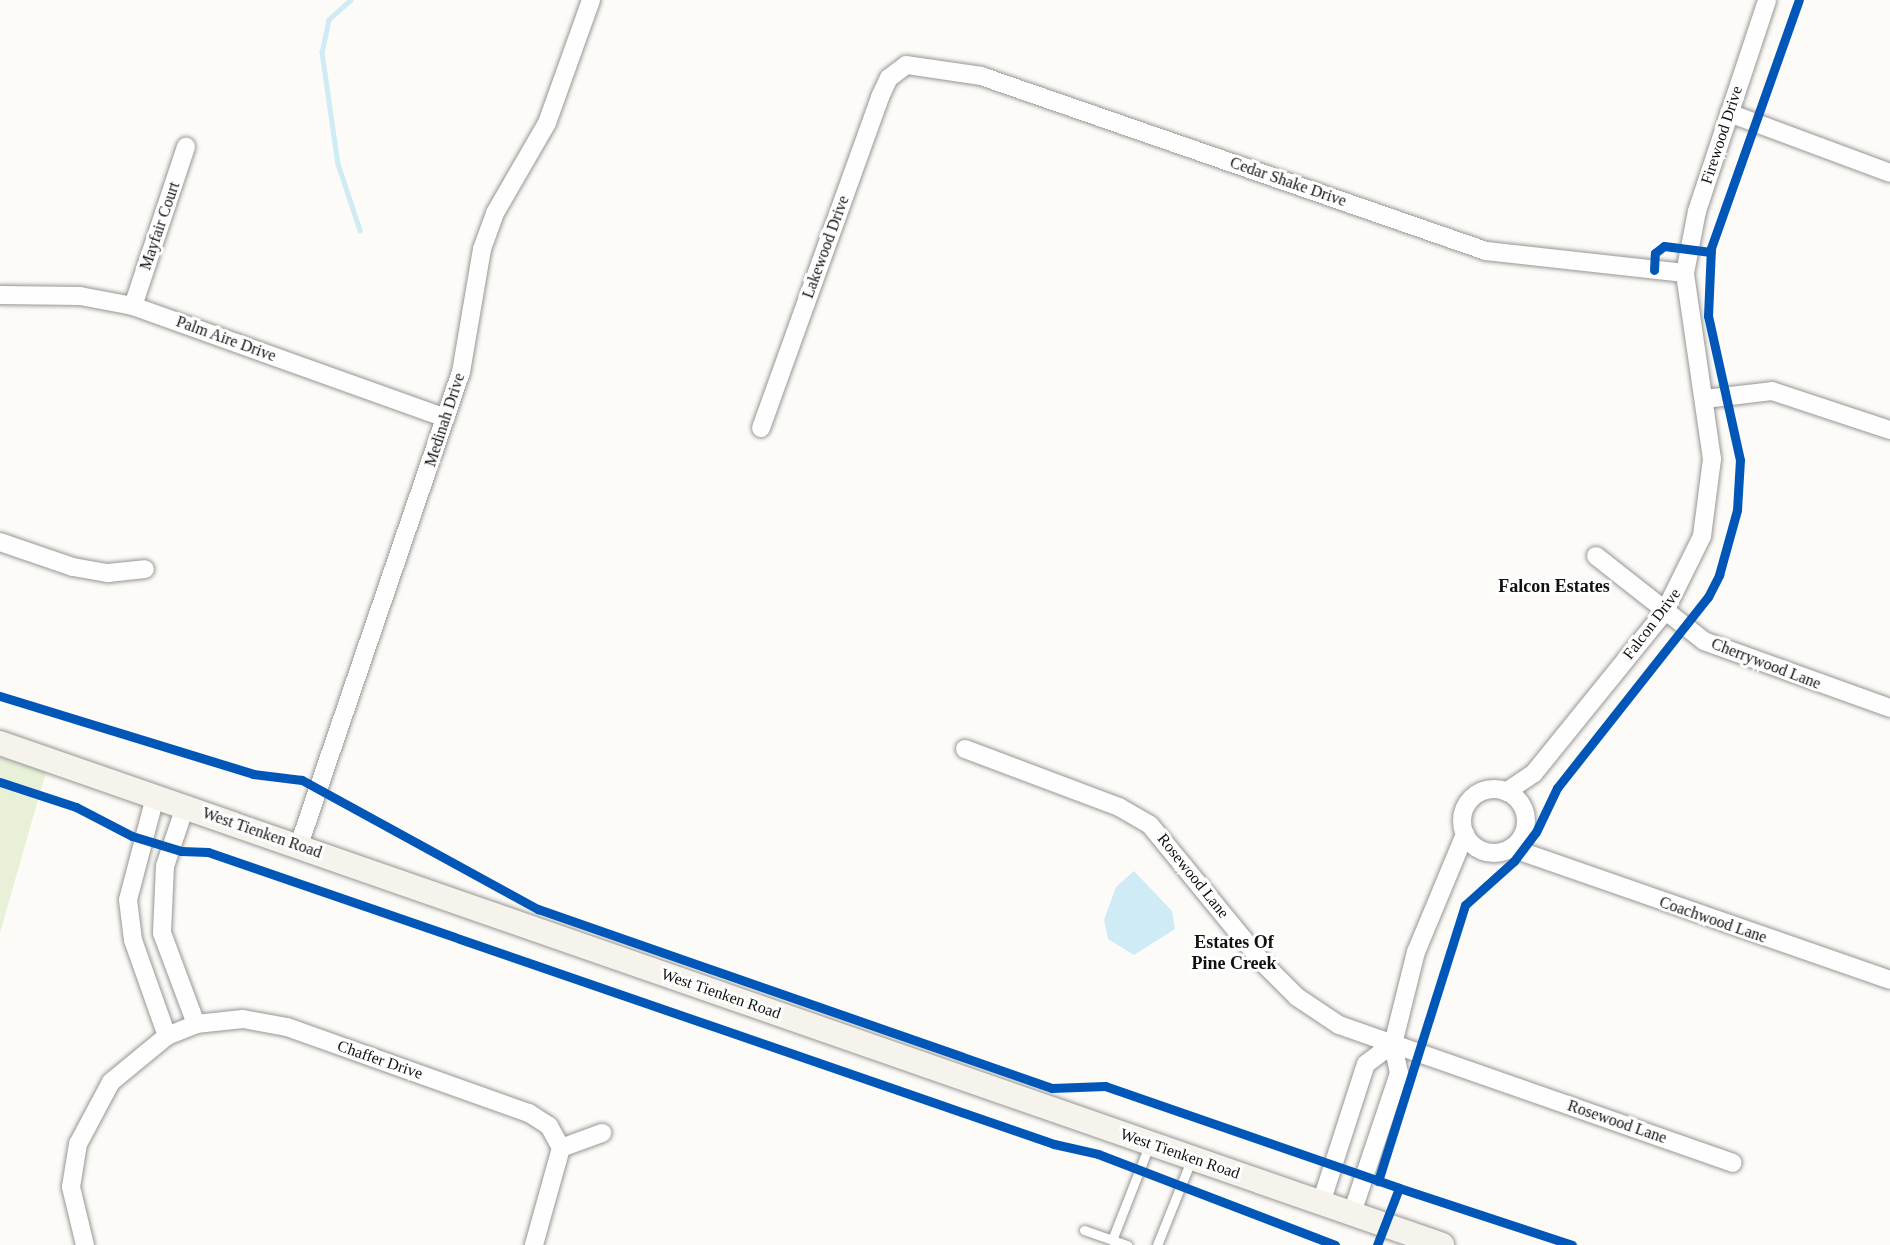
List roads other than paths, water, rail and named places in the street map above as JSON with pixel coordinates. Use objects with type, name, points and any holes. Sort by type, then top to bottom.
[{"type":"street","name":"Medinah Drive","points":[[298,845],[446,418],[467,349],[474,283],[488,231],[547,123],[591,0]]},
{"type":"street","name":"Firewood Drive","points":[[1685,273],[1697,211],[1767,0]]},
{"type":"street","name":"Cedar Shake Drive","points":[[898,71],[925,64],[981,76],[1486,251],[1685,273]]},
{"type":"street","name":"Lakewood Drive","points":[[761,428],[880,97],[898,71]]},
{"type":"street","points":[[1729,113],[1890,173]]},
{"type":"street","name":"Mayfair Court","points":[[133,306],[186,147]]},
{"type":"street","name":"Falcon Drive","points":[[1506,792],[1534,773],[1665,610],[1691,566],[1708,513],[1713,459],[1705,399],[1692,343],[1685,273]]},
{"type":"street","name":"Palm Aire Drive","points":[[0,296],[80,296],[133,306],[446,418]]},
{"type":"street","points":[[1705,399],[1772,391],[1890,430]]},
{"type":"street","points":[[0,542],[73,567],[108,573],[144,570]]},
{"type":"street","name":"Cherrywood Lane","points":[[1596,556],[1704,641],[1744,660],[1890,708]]},
{"type":"street","name":"West Tienken Road","points":[[0,743],[1442,1245]]},
{"type":"street","name":"Rosewood Lane","points":[[965,749],[1119,807],[1150,825],[1296,997],[1340,1025],[1733,1163]]},
{"type":"street","name":"Falcon Drive","points":[[1522,807],[1534,773]]},
{"type":"street","points":[[1352,1214],[1399,1073],[1393,1044],[1416,952],[1450,876],[1464,834],[1463,813],[1475,795],[1506,792],[1522,807],[1524,831],[1538,856]]},
{"type":"street","points":[[155,796],[134,863],[128,900],[133,940],[181,1030]]},
{"type":"street","points":[[181,1030],[162,933],[165,866],[185,807]]},
{"type":"street","points":[[1450,876],[1485,852],[1511,848],[1524,831]]},
{"type":"street","points":[[1464,834],[1485,852]]},
{"type":"street","name":"Coachwood Lane","points":[[1511,848],[1890,980]]},
{"type":"street","points":[[133,940],[162,933]]},
{"type":"street","name":"Chaffer Drive","points":[[181,1030],[243,1019],[287,1027],[529,1113],[549,1126],[561,1148]]},
{"type":"street","points":[[85,1245],[70,1186],[78,1144],[111,1082],[181,1030]]},
{"type":"street","points":[[1321,1203],[1366,1064],[1393,1044]]},
{"type":"street","points":[[534,1245],[561,1148],[602,1133]]},
{"type":"lane","points":[[1112,1240],[1150,1143]]},
{"type":"lane","points":[[1157,1245],[1192,1158]]},
{"type":"lane","points":[[1084,1230],[1127,1245]]},
{"type":"water","points":[[1134,871],[1172,911],[1175,929],[1134,955],[1108,939],[1104,920],[1116,887]]},
{"type":"waterway","points":[[351,0],[329,20],[322,52],[338,164],[360,230]]},
{"type":"district","name":"Falcon Estates","points":[[1554,586]]},
{"type":"district","name":"Estates Of Pine Creek","points":[[1234,953]]}]
